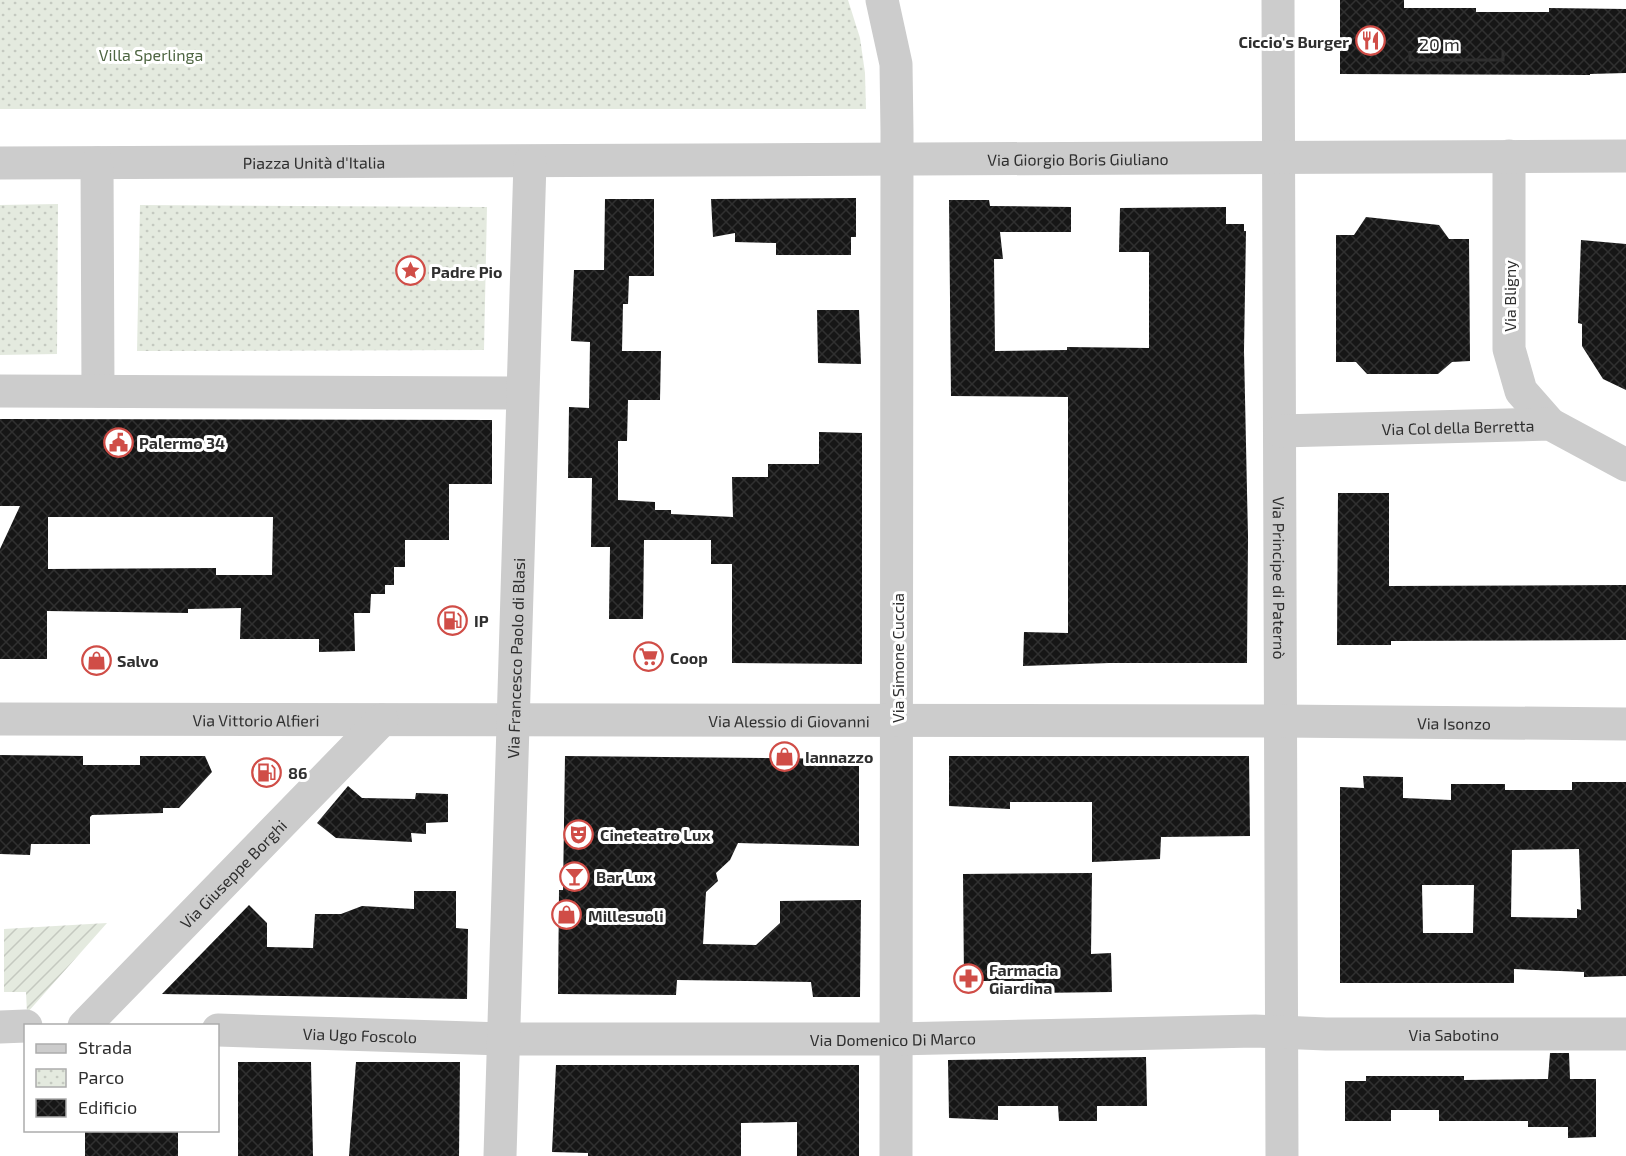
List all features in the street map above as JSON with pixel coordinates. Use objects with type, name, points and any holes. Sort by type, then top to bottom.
[{"type":"street","name":"Via Simone Cuccia","points":[[882,0],[896,64],[896,1156]]},
{"type":"street","name":"Via Principe di Paternò","points":[[1278,0],[1282,1156]]},
{"type":"street","name":"Via Bligny","points":[[1509,156],[1509,349],[1521,391],[1550,424]]},
{"type":"street","name":"Via Giorgio Boris Giuliano","points":[[530,162],[1626,156]]},
{"type":"street","name":"Piazza Unità d'Italia","points":[[0,163],[530,162]]},
{"type":"street","name":"Via Francesco Paolo di Blasi","points":[[500,1156],[530,162]]},
{"type":"street","points":[[98,163],[98,391]]},
{"type":"street","points":[[0,391],[522,393]]},
{"type":"street","name":"Via Col della Berretta","points":[[1280,431],[1550,424],[1626,465]]},
{"type":"street","name":"Via Vittorio Alfieri","points":[[0,719],[513,720]]},
{"type":"street","name":"Via Giuseppe Borghi","points":[[86,1024],[382,720]]},
{"type":"street","name":"Via Alessio di Giovanni","points":[[513,720],[1280,721]]},
{"type":"street","name":"Via Isonzo","points":[[1280,721],[1626,724]]},
{"type":"street","points":[[0,1026],[24,1026]]},
{"type":"street","name":"Via Ugo Foscolo","points":[[219,1030],[503,1039]]},
{"type":"street","name":"Via Domenico Di Marco","points":[[503,1039],[895,1040],[1281,1031]]},
{"type":"street","name":"Via Sabotino","points":[[1281,1031],[1326,1034],[1626,1034]]},
{"type":"green space","name":"Villa Sperlinga","points":[[0,0],[848,0],[860,38],[865,73],[866,109],[0,109]]},
{"type":"green space","points":[[58,204],[57,354],[0,355],[0,205]]},
{"type":"green space","points":[[140,205],[487,207],[484,350],[137,351]]},
{"type":"green space","points":[[107,923],[27,1013],[26,992],[4,992],[4,929]]},
{"type":"building","points":[[1340,0],[1404,0],[1404,8],[1476,8],[1476,12],[1549,12],[1549,8],[1626,9],[1626,73],[1590,75],[1340,74]]},
{"type":"building","points":[[856,198],[856,237],[851,237],[851,255],[776,255],[776,243],[735,242],[735,233],[713,237],[711,199]]},
{"type":"building","points":[[605,199],[654,199],[654,276],[629,276],[628,304],[623,304],[622,351],[661,351],[660,400],[628,400],[627,441],[618,441],[618,500],[655,502],[655,510],[671,510],[671,514],[733,517],[732,477],[768,477],[768,464],[819,464],[819,432],[862,433],[862,664],[732,663],[732,564],[711,564],[711,540],[644,540],[643,619],[609,619],[610,547],[591,547],[592,478],[568,478],[569,407],[589,408],[590,342],[571,341],[574,270],[604,270]]},
{"type":"building","points":[[949,200],[989,200],[990,206],[1071,207],[1071,232],[1000,232],[1003,259],[994,259],[995,351],[1067,350],[1067,347],[1149,348],[1149,252],[1119,252],[1120,208],[1226,207],[1226,224],[1244,224],[1244,231],[1246,231],[1244,351],[1248,537],[1247,663],[1109,663],[1023,666],[1024,632],[1068,633],[1068,397],[951,396]]},
{"type":"building","points":[[1366,217],[1439,225],[1449,239],[1469,239],[1470,361],[1452,362],[1438,374],[1367,374],[1356,362],[1336,362],[1336,235],[1354,235]]},
{"type":"building","points":[[1581,240],[1626,244],[1626,390],[1603,379],[1582,346],[1582,324],[1578,323]]},
{"type":"building","points":[[817,310],[859,310],[861,364],[818,363]]},
{"type":"building","points":[[0,419],[492,420],[492,484],[449,484],[449,540],[405,540],[405,567],[394,567],[394,585],[385,585],[385,594],[371,594],[370,613],[354,613],[355,651],[319,652],[319,639],[240,639],[241,608],[188,609],[188,613],[47,611],[47,659],[0,659],[0,549],[20,506],[0,506]],"holes":[[[48,517],[273,517],[272,575],[216,575],[216,568],[48,569]]]},
{"type":"building","points":[[1338,493],[1389,493],[1389,586],[1626,585],[1626,640],[1391,641],[1391,645],[1337,645]]},
{"type":"building","points":[[0,755],[83,756],[83,765],[140,765],[140,756],[205,756],[212,772],[179,808],[163,808],[163,813],[92,815],[90,817],[90,844],[31,844],[30,855],[0,854]]},
{"type":"building","points":[[565,756],[859,759],[859,846],[738,843],[730,860],[716,873],[718,881],[706,892],[703,944],[756,945],[780,923],[780,901],[861,900],[860,997],[813,997],[811,982],[677,980],[676,995],[558,994],[559,890],[563,890]]},
{"type":"building","points":[[949,756],[1249,756],[1250,836],[1161,837],[1160,859],[1092,862],[1092,802],[1010,802],[1010,809],[949,806]]},
{"type":"building","points":[[1363,776],[1403,777],[1403,798],[1451,800],[1451,784],[1505,784],[1505,790],[1572,790],[1572,782],[1626,782],[1626,976],[1584,977],[1584,972],[1514,969],[1514,983],[1340,983],[1340,787],[1364,788]],"holes":[[[1579,849],[1581,910],[1577,909],[1577,918],[1511,917],[1512,850]],[[1422,885],[1474,885],[1473,933],[1423,933]]]},
{"type":"building","points":[[348,786],[362,798],[415,799],[416,793],[448,794],[448,822],[426,823],[426,834],[411,833],[412,842],[336,838],[317,823]]},
{"type":"building","points":[[1092,873],[1091,954],[1111,953],[1112,992],[1031,993],[1032,981],[964,981],[963,874]]},
{"type":"building","points":[[414,891],[456,891],[456,928],[468,929],[467,999],[162,994],[249,905],[267,923],[267,947],[313,948],[315,914],[341,914],[362,906],[414,909]]},
{"type":"building","points":[[1550,1053],[1569,1053],[1570,1079],[1596,1079],[1596,1137],[1568,1138],[1568,1127],[1528,1127],[1528,1121],[1439,1121],[1439,1110],[1391,1110],[1391,1121],[1345,1121],[1345,1081],[1366,1081],[1366,1076],[1464,1076],[1464,1080],[1548,1079]]},
{"type":"building","points":[[1146,1057],[1147,1106],[1097,1106],[1097,1121],[1059,1121],[1058,1106],[998,1106],[998,1120],[949,1118],[948,1060]]},
{"type":"building","points":[[238,1062],[311,1062],[313,1156],[238,1156]]},
{"type":"building","points":[[356,1062],[460,1062],[459,1156],[349,1156]]},
{"type":"building","points":[[556,1065],[859,1065],[859,1156],[797,1156],[797,1122],[741,1123],[741,1156],[588,1156],[588,1153],[552,1152]]},
{"type":"building","points":[[85,1132],[178,1132],[178,1156],[85,1156]]},
{"type":"place","name":"Ciccio's Burger","points":[[1370,41]]},
{"type":"place","name":"Padre Pio","points":[[410,271]]},
{"type":"place","name":"Palermo 34","points":[[118,442]]},
{"type":"place","name":"IP","points":[[453,620]]},
{"type":"place","name":"Coop","points":[[649,657]]},
{"type":"place","name":"Salvo","points":[[96,660]]},
{"type":"place","name":"Iannazzo","points":[[784,756]]},
{"type":"place","name":"86","points":[[267,772]]},
{"type":"place","name":"Cineteatro Lux","points":[[579,834]]},
{"type":"place","name":"Bar Lux","points":[[575,876]]},
{"type":"place","name":"Millesuoli","points":[[567,915]]},
{"type":"place","name":"Farmacia Giardina","points":[[968,978]]}]
